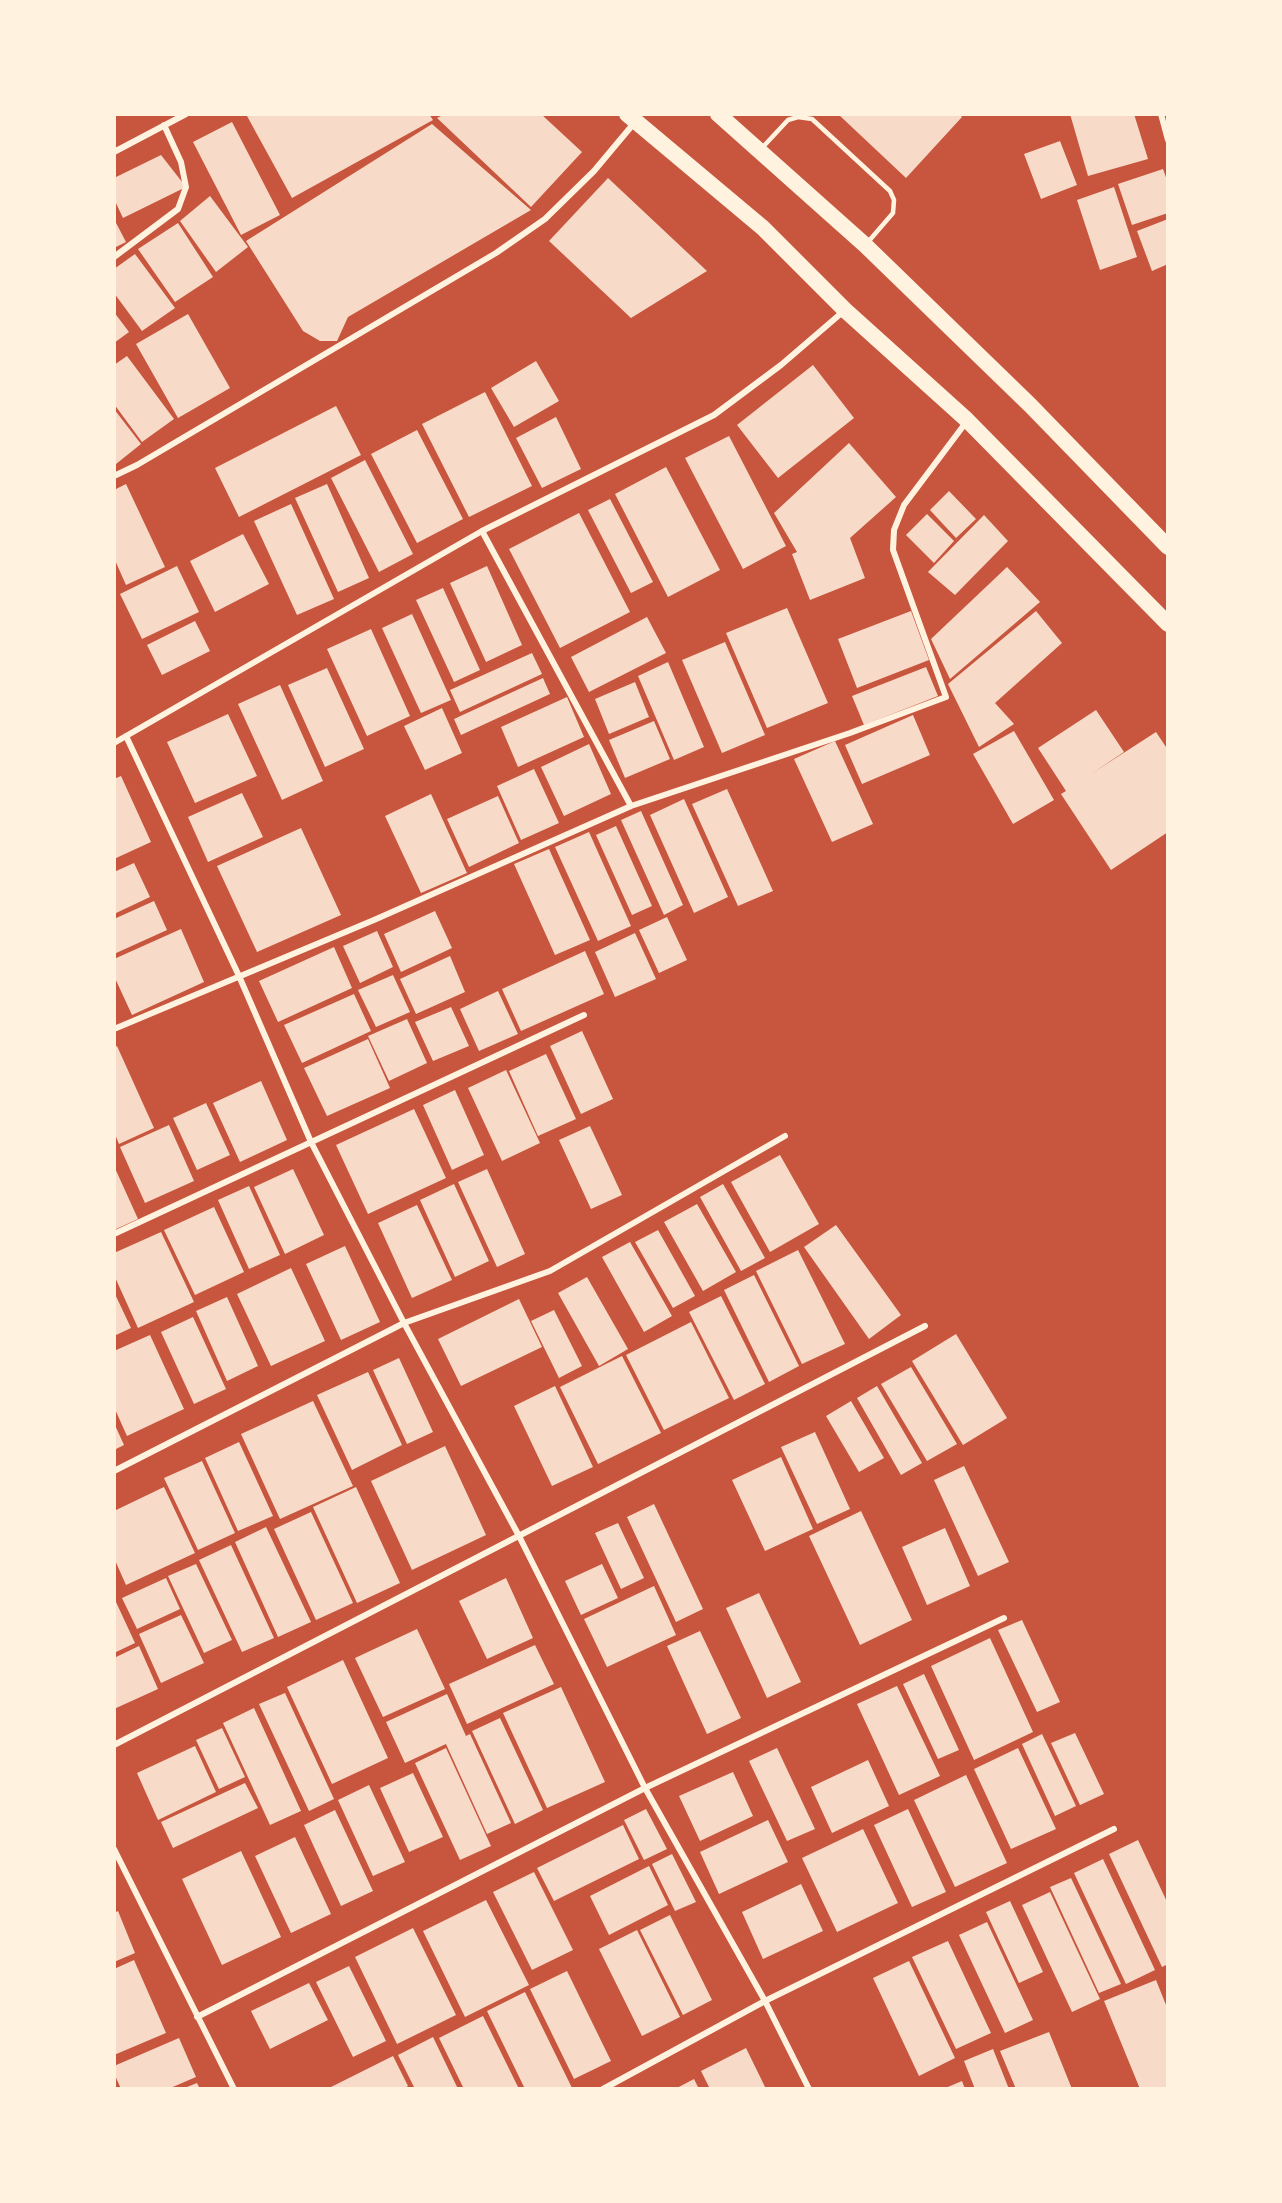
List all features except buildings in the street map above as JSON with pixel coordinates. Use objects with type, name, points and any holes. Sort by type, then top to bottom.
[{"type":"highway","points":[[718,114],[865,245],[1030,405],[1168,547]]},
{"type":"highway","points":[[632,118],[764,228],[845,310],[967,420],[1168,624]]},
{"type":"street","points":[[114,152],[186,114]]},
{"type":"street","points":[[1161,114],[1168,140]]},
{"type":"street","points":[[114,476],[137,465],[506,246],[545,219],[594,171],[632,118]]},
{"type":"street","points":[[114,257],[178,209],[186,187],[181,162],[164,125]]},
{"type":"street","points":[[114,743],[482,531],[714,416],[781,365],[845,310]]},
{"type":"street","points":[[114,1029],[374,920],[632,806],[850,733],[946,697],[893,550],[894,530],[904,506],[967,420]]},
{"type":"street","points":[[482,531],[632,806]]},
{"type":"street","points":[[126,736],[239,976],[311,1142],[404,1323],[519,1536],[645,1788],[765,2001],[809,2089]]},
{"type":"street","points":[[114,1234],[584,1015]]},
{"type":"street","points":[[114,1472],[404,1323],[550,1271],[785,1136]]},
{"type":"street","points":[[114,1745],[925,1326]]},
{"type":"street","points":[[197,2017],[645,1788],[1004,1618]]},
{"type":"street","points":[[603,2089],[765,2001],[1114,1829]]},
{"type":"street","points":[[114,1849],[234,2089]]},
{"type":"lane","points":[[760,151],[788,120],[798,117],[812,119],[890,191],[894,200],[893,213],[865,245]]}]
